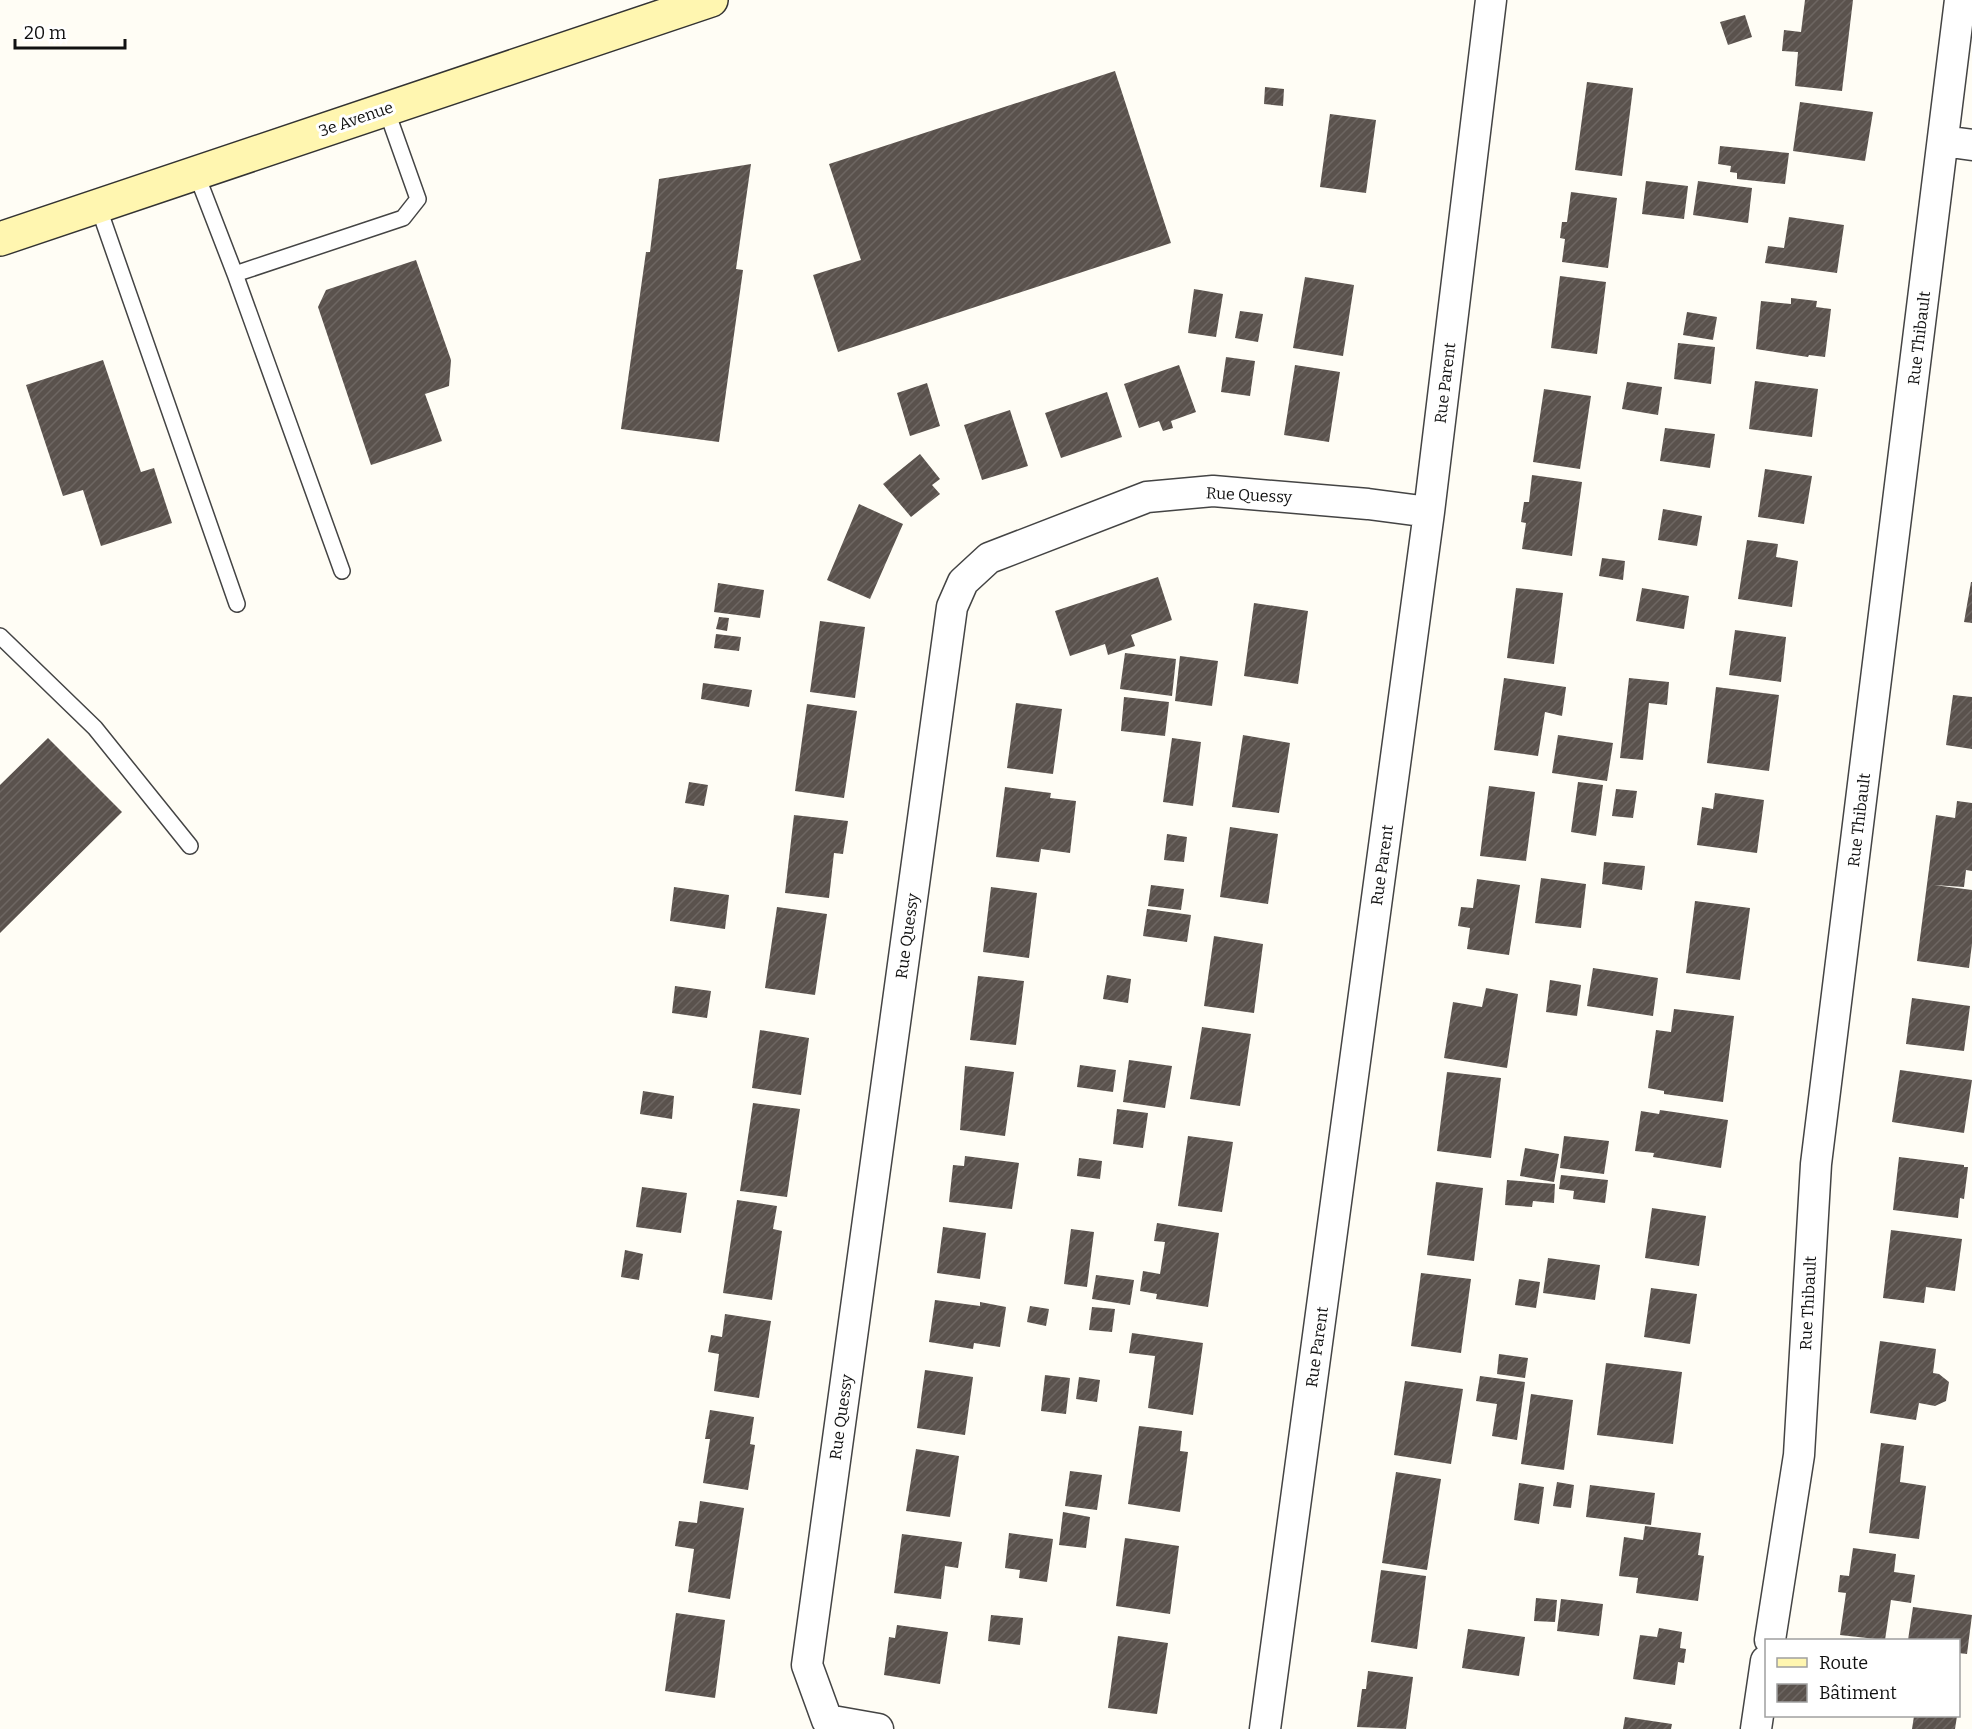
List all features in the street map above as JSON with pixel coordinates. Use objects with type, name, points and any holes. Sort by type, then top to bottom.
[{"type":"main road","name":"3e Avenue","points":[[0,239],[711,0]]},
{"type":"street","name":"Rue Parent","points":[[1265,1729],[1429,512],[1491,0]]},
{"type":"street","name":"Rue Thibault","points":[[1770,1639],[1799,1455],[1817,1152],[1960,0]]},
{"type":"street","points":[[1943,141],[1972,145]]},
{"type":"street","name":"Rue Quessy","points":[[878,1729],[827,1720],[807,1665],[952,608],[963,582],[989,558],[1147,497],[1213,491],[1368,504],[1429,512]]},
{"type":"street","points":[[1756,1729],[1765,1673]]},
{"type":"lane","points":[[235,274],[403,218],[418,200],[386,109]]},
{"type":"lane","points":[[196,173],[235,274],[342,571]]},
{"type":"lane","points":[[98,206],[237,604]]},
{"type":"lane","points":[[0,636],[95,728],[190,846]]},
{"type":"building","points":[[1805,0],[1853,0],[1842,91],[1795,86],[1798,52],[1782,51],[1784,30],[1801,32]]},
{"type":"building","points":[[1745,15],[1752,37],[1728,45],[1720,22]]},
{"type":"building","points":[[1115,71],[1171,243],[838,352],[813,275],[861,260],[829,164]]},
{"type":"building","points":[[1587,82],[1633,88],[1622,176],[1575,170]]},
{"type":"building","points":[[1265,87],[1284,89],[1283,106],[1264,104]]},
{"type":"building","points":[[1800,102],[1873,112],[1865,161],[1793,151]]},
{"type":"building","points":[[1330,114],[1376,120],[1366,193],[1320,187]]},
{"type":"building","points":[[1720,146],[1789,153],[1785,184],[1737,179],[1737,173],[1730,172],[1731,166],[1718,164]]},
{"type":"building","points":[[751,164],[736,269],[743,270],[719,442],[621,429],[646,252],[650,252],[659,179]]},
{"type":"building","points":[[1646,181],[1688,186],[1684,219],[1642,214]]},
{"type":"building","points":[[1698,181],[1752,188],[1748,223],[1693,215]]},
{"type":"building","points":[[1571,192],[1617,198],[1608,268],[1562,262],[1565,239],[1560,238],[1562,222],[1567,222]]},
{"type":"building","points":[[1789,217],[1844,225],[1837,273],[1765,263],[1768,246],[1784,248]]},
{"type":"building","points":[[416,260],[451,360],[449,386],[425,394],[442,441],[371,465],[318,307],[326,290]]},
{"type":"building","points":[[1560,276],[1606,282],[1597,354],[1551,348]]},
{"type":"building","points":[[1305,277],[1354,285],[1343,356],[1293,348]]},
{"type":"building","points":[[1194,289],[1223,294],[1216,337],[1188,333]]},
{"type":"building","points":[[1791,298],[1817,301],[1816,307],[1831,309],[1825,357],[1809,355],[1808,357],[1756,349],[1761,301],[1791,304]]},
{"type":"building","points":[[1240,311],[1263,314],[1258,342],[1235,338]]},
{"type":"building","points":[[1687,312],[1717,317],[1713,340],[1683,335]]},
{"type":"building","points":[[1678,343],[1715,347],[1711,384],[1674,379]]},
{"type":"building","points":[[1226,357],[1255,361],[1250,396],[1221,392]]},
{"type":"building","points":[[103,360],[141,472],[154,468],[172,523],[101,546],[83,490],[63,496],[26,385]]},
{"type":"building","points":[[1179,365],[1196,412],[1171,421],[1173,428],[1163,431],[1159,421],[1139,428],[1124,384]]},
{"type":"building","points":[[1295,365],[1340,372],[1329,442],[1284,435]]},
{"type":"building","points":[[1755,381],[1818,389],[1812,437],[1749,429]]},
{"type":"building","points":[[1627,382],[1662,387],[1658,415],[1622,409]]},
{"type":"building","points":[[927,383],[940,426],[910,436],[897,393]]},
{"type":"building","points":[[1544,389],[1591,396],[1580,469],[1533,462]]},
{"type":"building","points":[[1107,392],[1122,437],[1061,458],[1045,413]]},
{"type":"building","points":[[1010,410],[1028,466],[982,480],[964,425]]},
{"type":"building","points":[[1665,428],[1715,434],[1710,468],[1660,461]]},
{"type":"building","points":[[920,454],[940,479],[932,485],[940,494],[911,517],[883,484]]},
{"type":"building","points":[[1765,469],[1812,476],[1804,524],[1758,517]]},
{"type":"building","points":[[1532,475],[1582,482],[1572,556],[1522,549],[1526,523],[1521,522],[1524,502],[1529,502]]},
{"type":"building","points":[[859,504],[903,524],[870,599],[827,580]]},
{"type":"building","points":[[1663,509],[1702,516],[1697,546],[1658,540]]},
{"type":"building","points":[[1747,540],[1778,544],[1776,557],[1798,561],[1792,607],[1738,599]]},
{"type":"building","points":[[1602,558],[1625,561],[1623,580],[1599,576]]},
{"type":"building","points":[[1158,577],[1172,620],[1131,635],[1135,646],[1108,655],[1105,644],[1070,656],[1055,611]]},
{"type":"building","points":[[1972,582],[1972,623],[1964,622]]},
{"type":"building","points":[[718,583],[764,590],[760,618],[714,612]]},
{"type":"building","points":[[1516,588],[1563,593],[1554,664],[1507,658]]},
{"type":"building","points":[[1642,588],[1689,596],[1684,629],[1636,621]]},
{"type":"building","points":[[1254,603],[1308,611],[1298,684],[1244,676]]},
{"type":"building","points":[[719,617],[729,618],[727,631],[716,629]]},
{"type":"building","points":[[820,621],[865,627],[855,698],[810,692]]},
{"type":"building","points":[[1735,630],[1786,637],[1781,682],[1729,675]]},
{"type":"building","points":[[716,634],[741,637],[739,651],[714,648]]},
{"type":"building","points":[[1125,653],[1176,659],[1172,696],[1120,689]]},
{"type":"building","points":[[1180,656],[1218,661],[1212,706],[1175,701]]},
{"type":"building","points":[[1504,678],[1566,687],[1562,716],[1545,712],[1538,756],[1494,750]]},
{"type":"building","points":[[1629,678],[1669,682],[1667,705],[1649,703],[1643,760],[1620,758]]},
{"type":"building","points":[[703,683],[752,690],[749,707],[701,699]]},
{"type":"building","points":[[1716,687],[1779,695],[1769,771],[1707,763]]},
{"type":"building","points":[[1953,695],[1972,697],[1972,749],[1946,745]]},
{"type":"building","points":[[1124,697],[1169,702],[1165,736],[1121,731]]},
{"type":"building","points":[[1016,703],[1062,709],[1053,774],[1007,768]]},
{"type":"building","points":[[807,704],[857,711],[844,798],[795,791]]},
{"type":"building","points":[[1243,735],[1290,743],[1279,813],[1232,807]]},
{"type":"building","points":[[1558,735],[1613,743],[1607,781],[1552,773]]},
{"type":"building","points":[[48,738],[122,812],[0,933],[0,785]]},
{"type":"building","points":[[1172,738],[1201,742],[1193,806],[1163,802]]},
{"type":"building","points":[[689,782],[708,785],[704,806],[685,803]]},
{"type":"building","points":[[1578,782],[1603,785],[1596,836],[1571,832]]},
{"type":"building","points":[[1489,786],[1535,792],[1526,861],[1480,856]]},
{"type":"building","points":[[1005,787],[1051,793],[1050,798],[1076,801],[1070,853],[1041,849],[1039,862],[996,857]]},
{"type":"building","points":[[1616,789],[1637,791],[1633,818],[1612,816]]},
{"type":"building","points":[[1715,793],[1764,800],[1757,853],[1697,845],[1702,807],[1713,809]]},
{"type":"building","points":[[1957,801],[1972,803],[1972,871],[1966,870],[1964,887],[1934,885],[1972,890],[1972,944],[1969,968],[1917,961],[1936,815],[1955,818]]},
{"type":"building","points":[[794,815],[848,821],[843,854],[834,853],[829,898],[785,893]]},
{"type":"building","points":[[1230,827],[1278,834],[1268,904],[1220,897]]},
{"type":"building","points":[[1167,834],[1187,837],[1184,862],[1164,860]]},
{"type":"building","points":[[1604,862],[1645,866],[1642,890],[1602,884]]},
{"type":"building","points":[[1541,878],[1586,884],[1581,928],[1535,923]]},
{"type":"building","points":[[1477,879],[1520,885],[1509,955],[1467,949],[1470,928],[1458,926],[1461,907],[1473,908]]},
{"type":"building","points":[[1151,885],[1184,889],[1181,910],[1148,906]]},
{"type":"building","points":[[674,887],[729,895],[725,929],[670,921]]},
{"type":"building","points":[[991,887],[1037,893],[1029,958],[983,952]]},
{"type":"building","points":[[1695,901],[1750,908],[1740,980],[1686,973]]},
{"type":"building","points":[[777,907],[827,914],[815,995],[765,988]]},
{"type":"building","points":[[1147,909],[1191,915],[1187,942],[1143,936]]},
{"type":"building","points":[[1214,936],[1263,944],[1254,1013],[1204,1006]]},
{"type":"building","points":[[1593,968],[1658,978],[1653,1016],[1587,1006]]},
{"type":"building","points":[[1107,975],[1131,979],[1128,1003],[1103,999]]},
{"type":"building","points":[[978,976],[1024,981],[1016,1045],[970,1040]]},
{"type":"building","points":[[1550,980],[1581,985],[1577,1016],[1546,1012]]},
{"type":"building","points":[[675,986],[711,991],[707,1018],[672,1013]]},
{"type":"building","points":[[1486,988],[1518,994],[1507,1068],[1444,1058],[1453,1002],[1482,1007]]},
{"type":"building","points":[[1912,998],[1970,1006],[1964,1051],[1906,1044]]},
{"type":"building","points":[[1674,1009],[1734,1016],[1723,1102],[1664,1094],[1664,1091],[1648,1088],[1656,1030],[1671,1032]]},
{"type":"building","points":[[1202,1027],[1251,1034],[1240,1106],[1190,1099]]},
{"type":"building","points":[[760,1030],[809,1038],[801,1095],[752,1088]]},
{"type":"building","points":[[1129,1060],[1172,1066],[1165,1108],[1123,1102]]},
{"type":"building","points":[[1080,1065],[1116,1070],[1113,1092],[1077,1087]]},
{"type":"building","points":[[965,1066],[1014,1072],[1005,1136],[960,1130]]},
{"type":"building","points":[[1900,1070],[1972,1080],[1964,1133],[1892,1122]]},
{"type":"building","points":[[1447,1072],[1501,1078],[1491,1158],[1437,1151]]},
{"type":"building","points":[[643,1091],[674,1096],[672,1119],[640,1114]]},
{"type":"building","points":[[753,1103],[800,1109],[787,1197],[740,1191]]},
{"type":"building","points":[[1117,1109],[1148,1113],[1143,1148],[1113,1144]]},
{"type":"building","points":[[1660,1110],[1728,1120],[1721,1168],[1653,1157],[1654,1153],[1635,1151],[1641,1111],[1659,1114]]},
{"type":"building","points":[[1188,1136],[1233,1142],[1222,1212],[1178,1206]]},
{"type":"building","points":[[1564,1136],[1609,1141],[1604,1174],[1560,1168]]},
{"type":"building","points":[[1525,1148],[1559,1154],[1554,1182],[1520,1176]]},
{"type":"building","points":[[965,1156],[1019,1163],[1012,1209],[949,1202],[953,1165],[964,1166]]},
{"type":"building","points":[[1899,1157],[1968,1167],[1964,1199],[1960,1198],[1958,1218],[1893,1210]]},
{"type":"building","points":[[1079,1158],[1102,1161],[1100,1179],[1077,1176]]},
{"type":"building","points":[[1561,1175],[1608,1180],[1605,1203],[1573,1199],[1574,1191],[1559,1189]]},
{"type":"building","points":[[1507,1180],[1555,1184],[1554,1203],[1533,1201],[1532,1207],[1505,1205]]},
{"type":"building","points":[[1436,1182],[1483,1188],[1474,1261],[1427,1255]]},
{"type":"building","points":[[642,1187],[687,1193],[681,1233],[636,1227]]},
{"type":"building","points":[[737,1200],[777,1206],[773,1229],[782,1231],[772,1300],[723,1293]]},
{"type":"building","points":[[1652,1208],[1706,1216],[1699,1266],[1645,1258]]},
{"type":"building","points":[[1157,1223],[1219,1233],[1208,1307],[1156,1299],[1157,1294],[1140,1291],[1143,1271],[1160,1274],[1165,1242],[1154,1241]]},
{"type":"building","points":[[943,1227],[986,1233],[980,1279],[937,1273]]},
{"type":"building","points":[[1071,1229],[1094,1232],[1087,1287],[1064,1284]]},
{"type":"building","points":[[1891,1230],[1962,1239],[1955,1291],[1926,1287],[1924,1303],[1883,1298]]},
{"type":"building","points":[[625,1250],[643,1254],[639,1280],[621,1277]]},
{"type":"building","points":[[1548,1258],[1600,1265],[1595,1300],[1543,1293]]},
{"type":"building","points":[[1421,1273],[1471,1279],[1461,1353],[1411,1346]]},
{"type":"building","points":[[1096,1275],[1134,1280],[1130,1305],[1092,1299]]},
{"type":"building","points":[[1519,1279],[1540,1282],[1536,1308],[1515,1305]]},
{"type":"building","points":[[1651,1288],[1697,1294],[1690,1344],[1644,1337]]},
{"type":"building","points":[[935,1300],[980,1306],[980,1302],[1006,1307],[1000,1347],[974,1343],[973,1349],[929,1342]]},
{"type":"building","points":[[1030,1306],[1049,1309],[1046,1326],[1027,1322]]},
{"type":"building","points":[[1092,1307],[1115,1309],[1112,1332],[1089,1330]]},
{"type":"building","points":[[725,1314],[771,1321],[759,1398],[714,1391],[719,1354],[708,1352],[711,1335],[722,1337]]},
{"type":"building","points":[[1132,1333],[1203,1343],[1193,1415],[1148,1408],[1155,1356],[1129,1353]]},
{"type":"building","points":[[1880,1341],[1936,1349],[1933,1373],[1939,1374],[1949,1382],[1946,1401],[1935,1406],[1919,1403],[1916,1420],[1870,1413]]},
{"type":"building","points":[[1499,1354],[1528,1358],[1525,1378],[1497,1374]]},
{"type":"building","points":[[1606,1363],[1682,1372],[1673,1444],[1597,1435]]},
{"type":"building","points":[[925,1370],[973,1377],[965,1435],[917,1428]]},
{"type":"building","points":[[1045,1375],[1070,1378],[1066,1414],[1041,1411]]},
{"type":"building","points":[[1480,1376],[1525,1382],[1517,1440],[1492,1436],[1497,1404],[1476,1401]]},
{"type":"building","points":[[1079,1377],[1100,1380],[1097,1402],[1076,1399]]},
{"type":"building","points":[[1405,1381],[1463,1389],[1451,1464],[1394,1455]]},
{"type":"building","points":[[1531,1394],[1573,1400],[1564,1470],[1521,1464]]},
{"type":"building","points":[[710,1410],[754,1417],[750,1444],[755,1445],[748,1490],[703,1483],[710,1439],[705,1439]]},
{"type":"building","points":[[1139,1426],[1182,1431],[1180,1451],[1188,1452],[1180,1512],[1128,1504]]},
{"type":"building","points":[[1881,1443],[1904,1446],[1900,1482],[1926,1486],[1919,1539],[1869,1533]]},
{"type":"building","points":[[916,1449],[959,1456],[950,1517],[906,1511]]},
{"type":"building","points":[[1070,1471],[1102,1475],[1097,1510],[1065,1506]]},
{"type":"building","points":[[1396,1472],[1441,1479],[1427,1570],[1382,1563]]},
{"type":"building","points":[[1557,1482],[1574,1485],[1571,1508],[1553,1506]]},
{"type":"building","points":[[1519,1483],[1544,1487],[1539,1524],[1514,1520]]},
{"type":"building","points":[[1590,1485],[1655,1493],[1651,1525],[1586,1517]]},
{"type":"building","points":[[700,1501],[744,1508],[730,1599],[688,1592],[694,1549],[675,1546],[679,1521],[697,1523]]},
{"type":"building","points":[[1063,1512],[1090,1517],[1086,1548],[1059,1545]]},
{"type":"building","points":[[1645,1526],[1701,1533],[1698,1555],[1704,1556],[1698,1601],[1636,1593],[1638,1578],[1619,1576],[1624,1537],[1643,1540]]},
{"type":"building","points":[[1009,1533],[1053,1539],[1047,1582],[1019,1578],[1020,1570],[1005,1568]]},
{"type":"building","points":[[902,1534],[962,1542],[958,1568],[945,1566],[941,1599],[894,1593]]},
{"type":"building","points":[[1125,1538],[1179,1546],[1170,1614],[1116,1606]]},
{"type":"building","points":[[1853,1548],[1896,1554],[1894,1572],[1915,1575],[1911,1603],[1891,1600],[1885,1639],[1840,1635],[1846,1593],[1838,1592],[1840,1575],[1849,1576]]},
{"type":"building","points":[[1381,1570],[1426,1576],[1417,1649],[1371,1642]]},
{"type":"building","points":[[1536,1598],[1557,1600],[1555,1622],[1534,1621]]},
{"type":"building","points":[[1561,1599],[1603,1604],[1599,1636],[1557,1631]]},
{"type":"building","points":[[1913,1607],[1972,1615],[1967,1654],[1960,1653],[1960,1639],[1908,1639]]},
{"type":"building","points":[[676,1613],[725,1620],[715,1698],[665,1691]]},
{"type":"building","points":[[991,1615],[1023,1618],[1020,1645],[988,1641]]},
{"type":"building","points":[[897,1625],[948,1632],[940,1684],[884,1675],[889,1637],[895,1638]]},
{"type":"building","points":[[1659,1628],[1682,1632],[1680,1648],[1686,1649],[1684,1663],[1678,1662],[1675,1685],[1633,1679],[1640,1635],[1657,1637]]},
{"type":"building","points":[[1468,1629],[1525,1637],[1519,1676],[1462,1668]]},
{"type":"building","points":[[1118,1636],[1168,1643],[1157,1714],[1108,1708]]},
{"type":"building","points":[[1368,1671],[1413,1677],[1406,1729],[1357,1727],[1362,1689],[1366,1689]]},
{"type":"building","points":[[1625,1717],[1672,1724],[1671,1729],[1623,1729]]},
{"type":"building","points":[[1914,1717],[1957,1717],[1955,1729],[1912,1729]]}]
